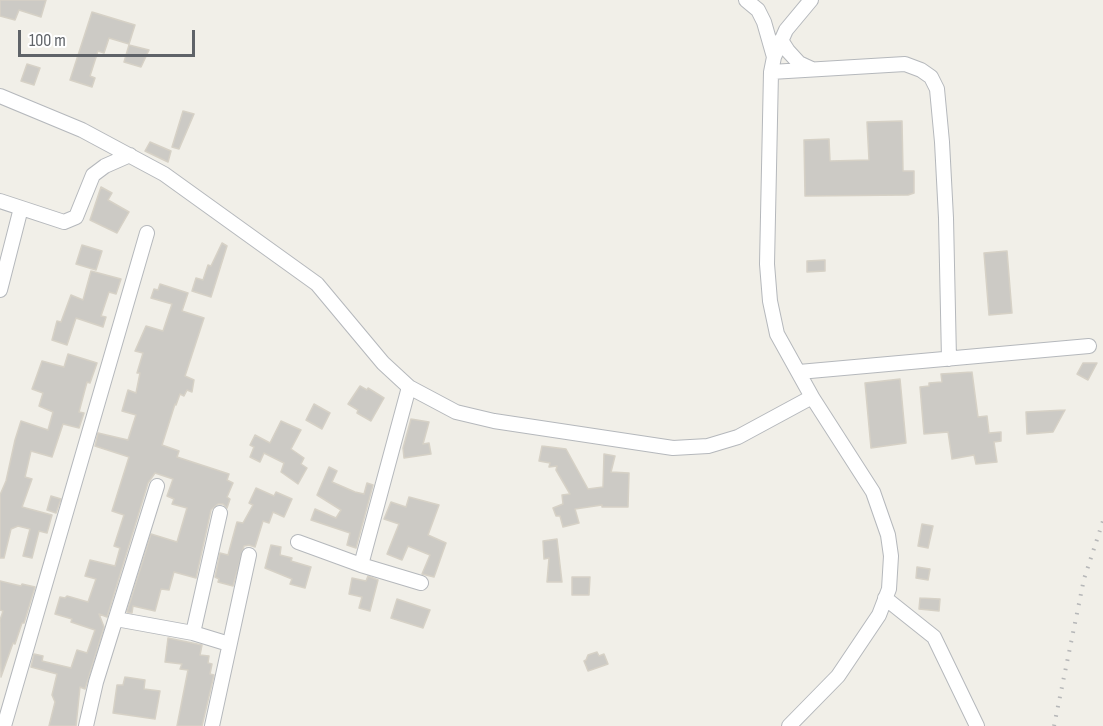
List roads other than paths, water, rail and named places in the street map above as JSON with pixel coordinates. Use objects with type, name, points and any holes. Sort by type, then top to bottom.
[{"type":"street","points":[[746,0],[758,10],[764,22],[774,57]]},
{"type":"street","points":[[789,726],[845,668],[879,615],[889,589],[891,556],[888,535],[873,492],[812,397],[777,334],[770,301],[767,264],[771,72],[774,57],[792,21],[811,0]]},
{"type":"street","points":[[782,40],[799,63],[812,69]]},
{"type":"street","points":[[771,72],[905,64],[931,77],[937,88],[942,142],[949,359]]},
{"type":"street","points":[[0,96],[82,130],[164,174],[317,284],[370,349],[409,387],[456,412],[494,421],[674,448],[708,446],[738,437],[812,397]]},
{"type":"street","points":[[0,201],[64,222],[76,217],[93,175],[105,166],[130,155]]},
{"type":"street","points":[[0,290],[21,208]]},
{"type":"street","points":[[4,726],[147,233]]},
{"type":"street","points":[[799,372],[1089,346]]},
{"type":"street","points":[[361,565],[409,387]]},
{"type":"street","points":[[86,726],[96,682],[157,486]]},
{"type":"street","points":[[193,633],[220,513]]},
{"type":"street","points":[[298,542],[422,584]]},
{"type":"street","points":[[212,726],[249,555]]},
{"type":"street","points":[[885,598],[934,638],[977,726]]},
{"type":"street","points":[[116,619],[193,633],[229,644]]},
{"type":"railway","points":[[1054,726],[1084,579],[1103,521]]}]
